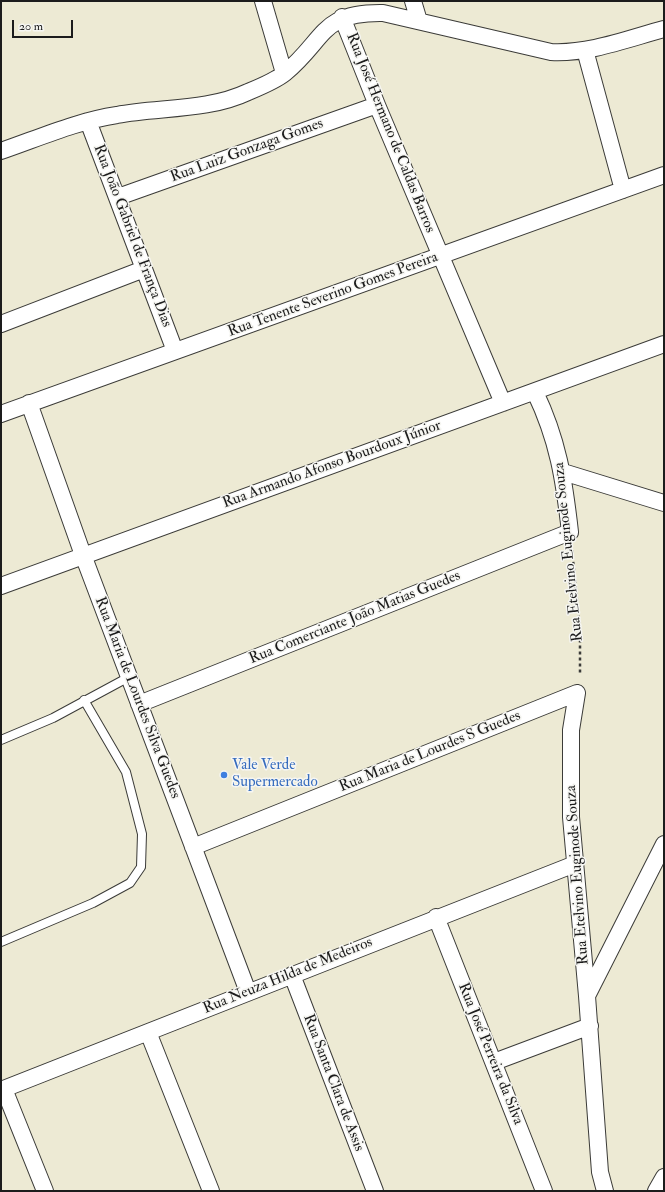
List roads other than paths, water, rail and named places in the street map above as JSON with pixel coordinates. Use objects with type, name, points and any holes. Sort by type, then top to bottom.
[{"type":"street","points":[[264,1],[284,74]]},
{"type":"street","points":[[414,1],[419,21]]},
{"type":"street","points":[[1,151],[88,121],[116,115],[212,103],[246,93],[284,74],[326,28],[342,17],[361,13],[383,13],[551,52],[570,53],[585,50],[664,29]]},
{"type":"street","name":"Rua José Hermano de Caldas Barros","points":[[342,17],[377,105],[503,403]]},
{"type":"street","points":[[585,50],[623,190]]},
{"type":"street","name":"Rua Luiz Gonzaga Gomes","points":[[118,197],[377,105]]},
{"type":"street","name":"Rua João Gabriel de França Dias","points":[[88,121],[175,351]]},
{"type":"street","name":"Rua Tenente Severino Gomes Pereira","points":[[1,414],[664,174]]},
{"type":"street","points":[[1,324],[144,269]]},
{"type":"street","name":"Rua Armando Afonso Bourdoux Júnior","points":[[1,586],[664,344]]},
{"type":"street","name":"Rua Etelvino Euginode Souza","points":[[535,392],[547,417],[563,472],[570,532]]},
{"type":"street","name":"Rua Maria de Lourdes Silva Guedes","points":[[29,403],[83,556],[248,992]]},
{"type":"street","points":[[563,472],[664,504]]},
{"type":"street","name":"Rua Comerciante João Matias Guedes","points":[[139,704],[570,532]]},
{"type":"street","name":"Rua Etelvino Euginode Souza","points":[[577,693],[571,730],[571,817],[574,864],[590,1026],[600,1172],[605,1191]]},
{"type":"street","name":"Rua Maria de Lourdes S Guedes","points":[[193,846],[577,693]]},
{"type":"street","points":[[587,996],[664,844]]},
{"type":"street","name":"Rua Neuza Hilda de Medeiros","points":[[2,1089],[574,864]]},
{"type":"street","name":"Rua José Perreira da Silva","points":[[436,918],[544,1191]]},
{"type":"street","name":"Rua Santa Clara de Assis","points":[[292,975],[375,1191]]},
{"type":"street","points":[[494,1062],[590,1026]]},
{"type":"street","points":[[148,1032],[211,1191]]},
{"type":"street","points":[[2,1089],[45,1191]]},
{"type":"street","points":[[656,1191],[664,1177]]},
{"type":"lane","points":[[1,740],[53,718],[129,677]]},
{"type":"lane","points":[[1,942],[93,903],[118,890],[130,883],[141,867],[142,834],[126,772],[84,700]]},
{"type":"place","name":"Vale Verde Supermercado","points":[[224,775]]}]
